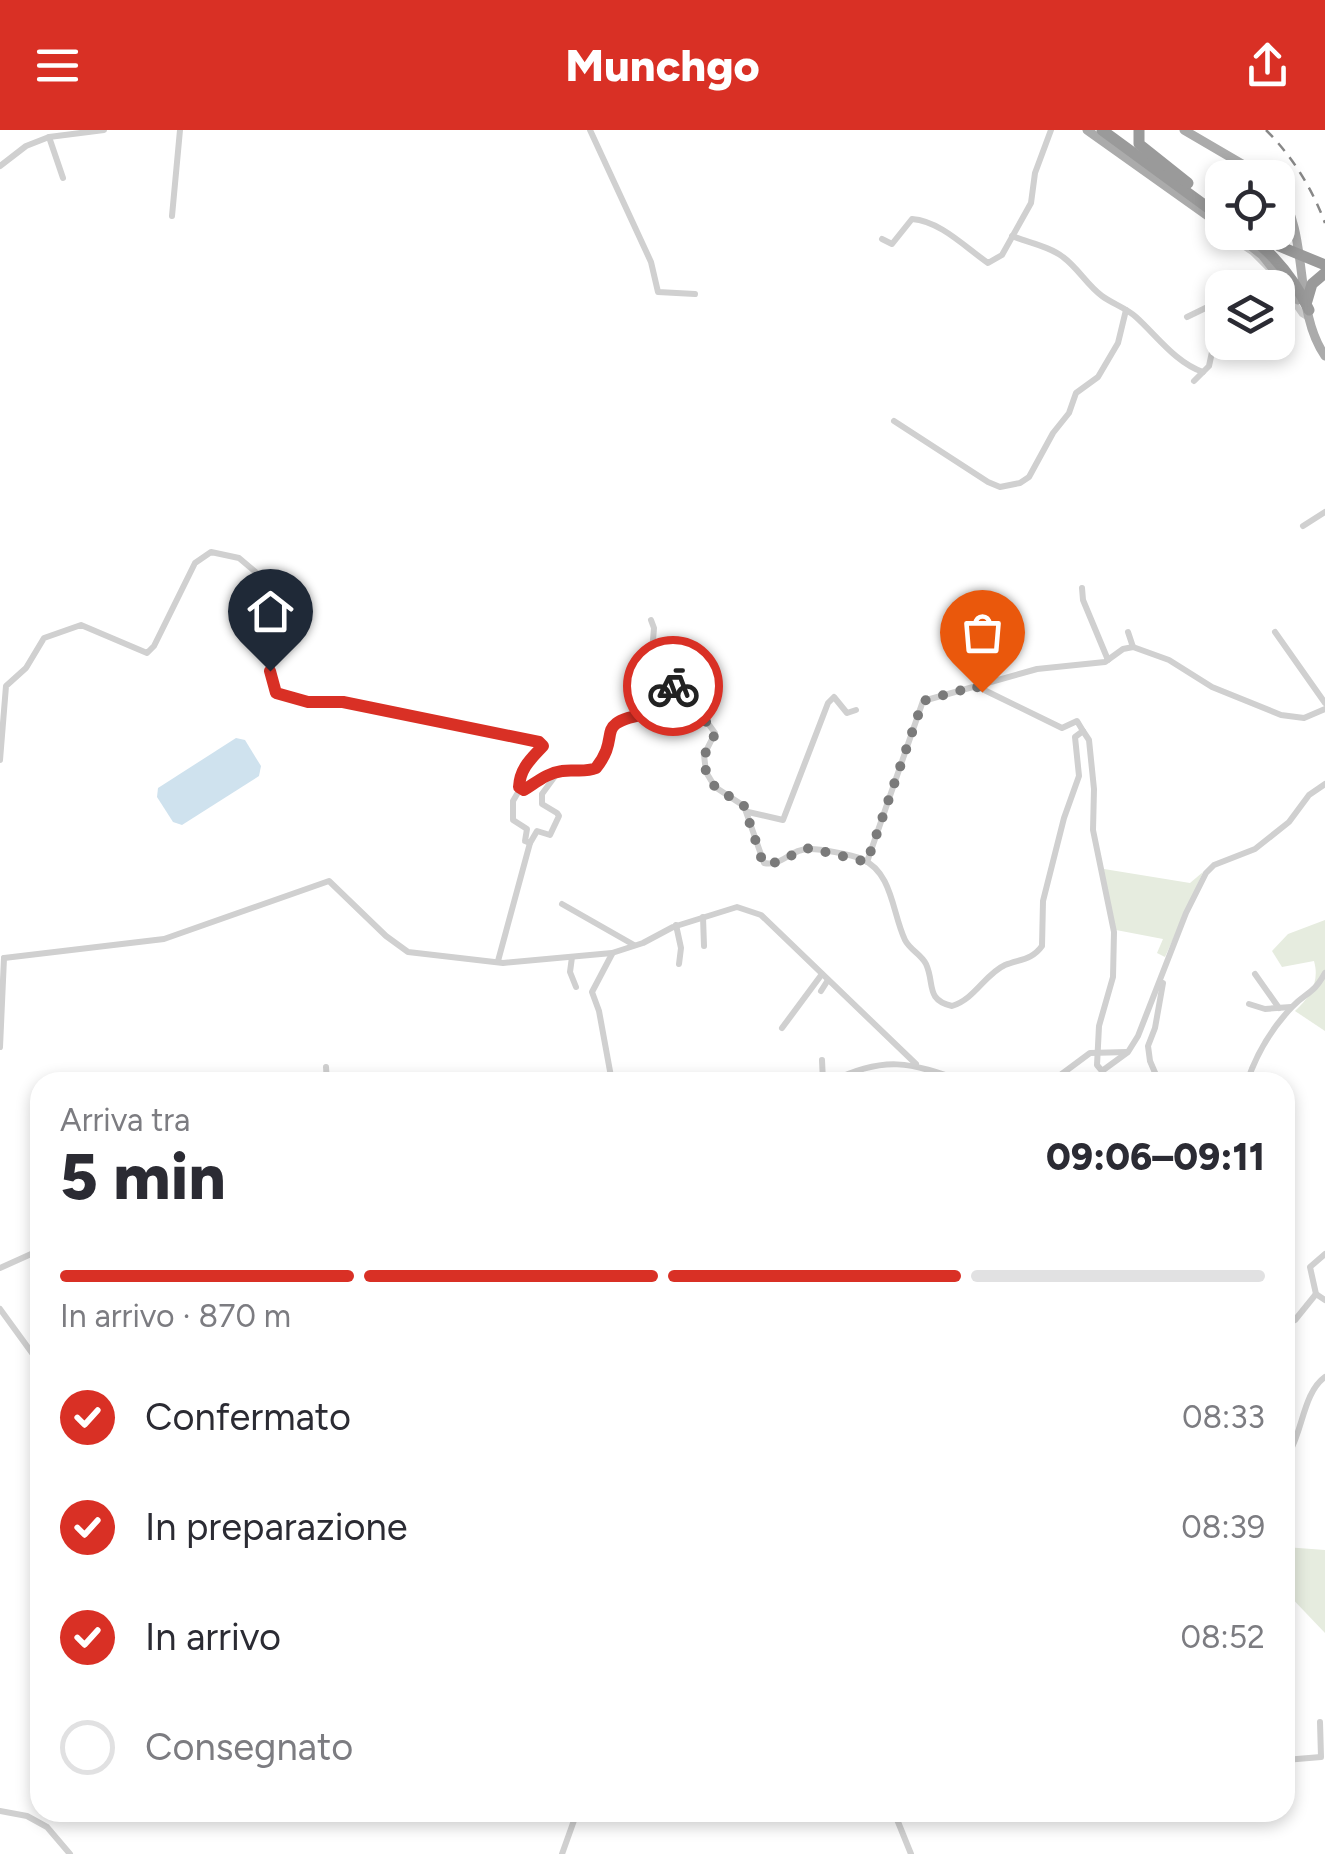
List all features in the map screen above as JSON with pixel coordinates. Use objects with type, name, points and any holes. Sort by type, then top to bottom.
[{"type":"highway","points":[[1088,130],[1110,132],[1205,200]]},
{"type":"highway","points":[[1139,130],[1139,144],[1205,200]]},
{"type":"highway","points":[[1266,250],[1291,279],[1306,309]]},
{"type":"highway","points":[[1295,250],[1325,262]]},
{"type":"highway","points":[[1306,309],[1312,284],[1325,273]]},
{"type":"main road","points":[[1088,130],[1205,214]]},
{"type":"main road","points":[[1184,130],[1235,160]]},
{"type":"main road","points":[[1295,244],[1306,309],[1325,356]]},
{"type":"street","points":[[0,166],[26,146],[49,136],[104,130]]},
{"type":"street","points":[[172,216],[180,130]]},
{"type":"street","points":[[590,130],[650,262],[658,292],[695,294]]},
{"type":"street","points":[[882,239],[892,244],[917,218],[930,222],[988,262],[1002,254],[1031,203],[1036,173],[1051,130]]},
{"type":"street","points":[[49,136],[62,178]]},
{"type":"street","points":[[1012,236],[1066,259],[1078,276],[1101,295],[1126,310],[1182,360],[1203,372]]},
{"type":"street","points":[[1250,250],[1269,270]]},
{"type":"street","points":[[1295,297],[1306,309]]},
{"type":"street","points":[[1186,317],[1205,308]]},
{"type":"street","points":[[1295,311],[1306,309]]},
{"type":"street","points":[[894,422],[988,482],[1000,486],[1020,484],[1029,477],[1052,433],[1069,413],[1076,392],[1098,377],[1118,343],[1126,310]]},
{"type":"street","points":[[1194,381],[1210,360]]},
{"type":"street","points":[[1303,526],[1325,512]]},
{"type":"street","points":[[0,760],[6,686],[26,668],[44,638],[81,625],[147,654],[195,563],[206,554],[219,552],[239,558],[266,580],[271,679],[276,693],[308,702],[343,702],[539,742],[543,746],[525,767],[513,801],[513,820],[527,829],[525,841],[530,843]]},
{"type":"street","points":[[1082,588],[1083,600],[1108,660]]},
{"type":"street","points":[[647,714],[654,628],[651,620]]},
{"type":"street","points":[[1128,632],[1133,647]]},
{"type":"street","points":[[867,862],[923,701],[1037,668],[1108,660],[1133,647],[1168,660],[1212,687],[1282,715],[1304,718],[1325,706],[1275,632]]},
{"type":"street","points":[[520,789],[548,774],[593,769],[601,762],[616,722],[629,715],[647,714],[658,706],[676,682],[677,673],[671,661],[682,659],[693,672],[699,712],[715,734],[704,756],[706,772],[715,787],[742,804],[762,860],[767,864],[809,848],[867,862],[883,877],[905,939],[927,966],[933,997],[948,1005],[960,1003],[996,971],[1033,956],[1042,946],[1043,902],[1066,811],[1078,785],[1080,768],[1075,737],[1083,731]]},
{"type":"street","points":[[976,686],[1062,728],[1077,721],[1088,740],[1094,789],[1093,830],[1114,947],[1110,994],[1098,1032],[1097,1067],[1105,1071],[1128,1052],[1138,1036],[1186,913],[1208,870],[1255,849],[1289,822],[1310,795],[1325,784]]},
{"type":"street","points":[[746,812],[783,820],[828,702],[834,698],[847,712],[856,710]]},
{"type":"street","points":[[498,961],[530,843],[536,831],[550,835],[558,822],[558,812],[542,804],[542,794],[559,771]]},
{"type":"street","points":[[0,1047],[2,957],[164,939],[329,881],[408,952],[518,963],[612,953],[676,926],[737,907],[761,915],[916,1064]]},
{"type":"street","points":[[562,904],[635,946]]},
{"type":"street","points":[[703,917],[704,946]]},
{"type":"street","points":[[676,926],[681,948],[679,964]]},
{"type":"street","points":[[610,1072],[592,992],[612,953]]},
{"type":"street","points":[[572,957],[570,972],[576,987]]},
{"type":"street","points":[[1155,1072],[1148,1046],[1165,970]]},
{"type":"street","points":[[1252,1072],[1268,1038],[1292,1007],[1314,992],[1325,973]]},
{"type":"street","points":[[1255,974],[1279,1008]]},
{"type":"street","points":[[821,990],[825,977]]},
{"type":"street","points":[[782,1028],[825,977]]},
{"type":"street","points":[[1249,1004],[1265,1010],[1292,1007]]},
{"type":"street","points":[[1064,1072],[1090,1053],[1128,1052]]},
{"type":"street","points":[[822,1060],[825,1072]]},
{"type":"street","points":[[852,1072],[867,1066],[916,1064],[937,1072]]},
{"type":"street","points":[[326,1067],[326,1072]]},
{"type":"street","points":[[0,1268],[30,1254]]},
{"type":"street","points":[[1325,1254],[1310,1267],[1316,1294],[1325,1300]]},
{"type":"street","points":[[1295,1320],[1316,1294]]},
{"type":"street","points":[[0,1309],[30,1350]]},
{"type":"street","points":[[1295,1441],[1314,1388],[1325,1377]]},
{"type":"street","points":[[1295,1759],[1321,1757],[1320,1722],[1325,1727]]},
{"type":"street","points":[[0,1810],[30,1818]]},
{"type":"street","points":[[39,1822],[70,1854]]},
{"type":"street","points":[[562,1854],[574,1822]]},
{"type":"street","points":[[898,1822],[912,1854]]},
{"type":"shaded area","points":[[1104,869],[1190,883],[1203,872],[1165,957],[1157,953],[1163,939],[1116,930]]},
{"type":"shaded area","points":[[1325,920],[1325,1031],[1295,1011],[1312,989],[1316,976],[1314,961],[1282,967],[1272,951],[1288,934]]},
{"type":"shaded area","points":[[1295,1548],[1325,1550],[1325,1633],[1295,1602]]},
{"type":"water","points":[[236,738],[245,740],[261,766],[259,776],[182,825],[173,822],[157,797],[158,788]]},
{"type":"railway","points":[[1266,130],[1300,173],[1325,223]]},
{"type":"way so far","points":[[673,686],[677,675],[670,663],[678,658],[693,672],[699,712],[715,734],[704,756],[706,772],[720,792],[744,806],[762,860],[769,865],[809,848],[867,862],[923,701],[976,686],[982,692]]},
{"type":"route","points":[[270,671],[276,693],[308,702],[343,702],[539,742],[543,746],[530,759],[519,782],[524,790],[548,774],[596,768],[616,722],[629,715],[650,713],[673,686]]}]
